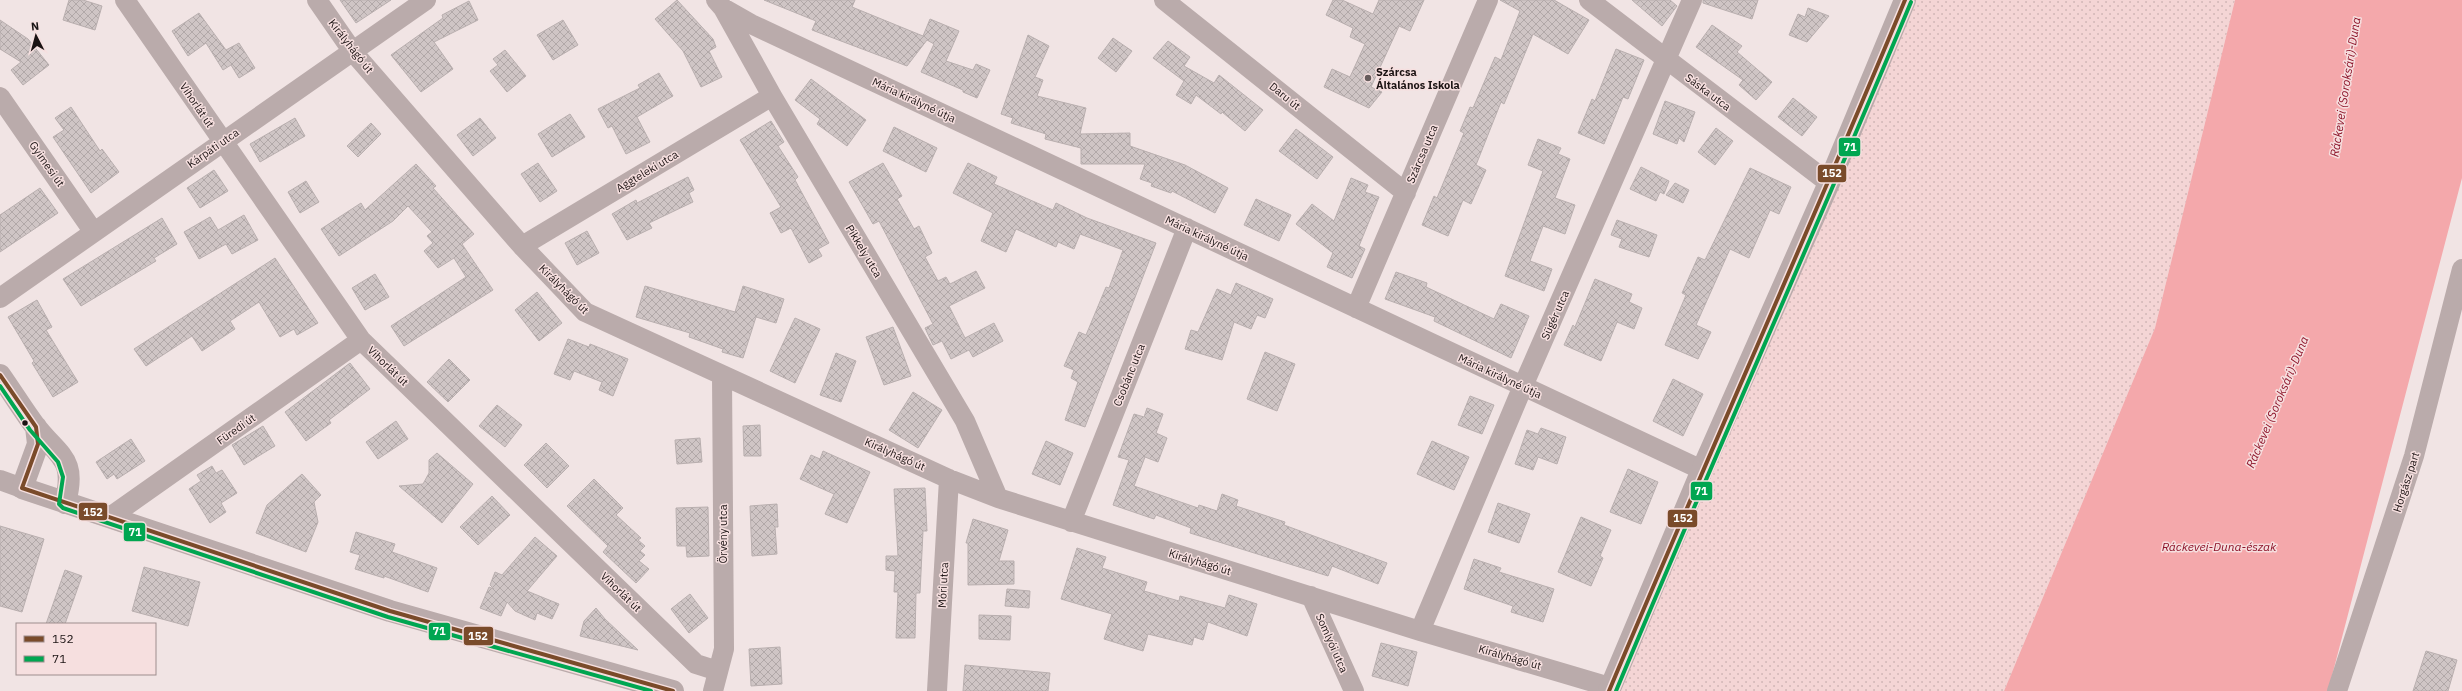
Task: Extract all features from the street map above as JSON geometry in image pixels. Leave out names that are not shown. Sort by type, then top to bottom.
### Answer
[{"type":"street","name":"Vihorlát út","points":[[125,0],[222,142],[361,340],[696,664],[718,671]]},
{"type":"street","name":"Királyhágó út","points":[[317,0],[353,52],[522,246],[585,312],[949,479],[998,498],[1609,689]]},
{"type":"street","name":"Kárpáti utca","points":[[0,298],[93,231],[426,0]]},
{"type":"street","name":"Daru út","points":[[1164,0],[1406,193]]},
{"type":"street","name":"Szárcsa utca","points":[[1356,308],[1488,0]]},
{"type":"street","name":"Sáska utca","points":[[1589,0],[1829,183]]},
{"type":"street","name":"Sügér utca","points":[[1420,631],[1524,386],[1692,0]]},
{"type":"street","points":[[1609,689],[1702,470],[1829,183],[1905,0]]},
{"type":"street","name":"Pikkely utca","points":[[719,4],[965,421],[998,498]]},
{"type":"street","name":"Mária királyné útja","points":[[719,4],[758,27],[1702,470]]},
{"type":"street","name":"Aggteleki utca","points":[[522,246],[772,96]]},
{"type":"street","name":"Gyimesi út","points":[[0,97],[93,231]]},
{"type":"street","name":"Csobánc utca","points":[[1071,522],[1187,228]]},
{"type":"street","name":"Horgász part","points":[[2338,691],[2414,456],[2462,270]]},
{"type":"street","name":"Füredi út","points":[[110,516],[361,340]]},
{"type":"street","points":[[0,375],[36,427],[64,457],[69,470],[70,486],[66,503]]},
{"type":"street","name":"Örvény utca","points":[[713,691],[724,649],[722,376]]},
{"type":"street","points":[[22,488],[38,444],[36,427]]},
{"type":"street","name":"Móri utca","points":[[937,691],[949,479]]},
{"type":"street","points":[[0,480],[390,611],[673,691]]},
{"type":"street","name":"Somlyói utca","points":[[1311,596],[1354,691]]},
{"type":"shaded area","points":[[1901,0],[2235,0],[2155,328],[2004,691],[1609,691]]},
{"type":"water","name":"Ráckevei-Duna-észak","points":[[2235,0],[2462,0],[2462,178],[2328,691],[2004,691],[2155,328]]},
{"type":"building","points":[[69,0],[83,0],[102,6],[95,30],[63,20]]},
{"type":"building","points":[[340,0],[391,0],[356,23]]},
{"type":"building","points":[[677,0],[713,39],[716,47],[709,51],[722,77],[701,87],[683,51],[655,19]]},
{"type":"building","points":[[764,0],[855,0],[852,7],[923,36],[930,19],[959,31],[946,61],[973,70],[976,64],[990,70],[977,98],[963,92],[963,90],[921,72],[934,44],[927,40],[907,66],[812,30],[816,21]]},
{"type":"building","points":[[1333,0],[1342,0],[1373,14],[1379,0],[1424,0],[1410,31],[1399,26],[1371,87],[1382,92],[1369,108],[1324,87],[1332,69],[1350,77],[1365,44],[1350,37],[1353,28],[1326,15]]},
{"type":"building","points":[[1500,0],[1554,0],[1589,20],[1568,54],[1533,34],[1504,104],[1501,102],[1476,165],[1486,170],[1471,204],[1463,200],[1448,236],[1422,225],[1434,196],[1437,198],[1464,133],[1460,131],[1470,107],[1473,108],[1495,57],[1501,60],[1520,11]]},
{"type":"building","points":[[1632,0],[1670,0],[1677,6],[1662,26]]},
{"type":"building","points":[[1703,0],[1758,0],[1752,19],[1703,3]]},
{"type":"building","points":[[469,1],[478,20],[434,42],[453,69],[421,92],[391,55],[443,18],[442,15]]},
{"type":"building","points":[[1808,8],[1829,16],[1807,42],[1789,35],[1798,14],[1805,17]]},
{"type":"building","points":[[199,13],[226,50],[239,43],[255,68],[239,78],[231,65],[223,70],[206,43],[188,56],[172,31]]},
{"type":"building","points":[[0,20],[28,39],[49,65],[23,85],[11,70],[21,62],[0,49]]},
{"type":"building","points":[[563,20],[578,45],[553,60],[537,35]]},
{"type":"building","points":[[1712,25],[1742,46],[1737,52],[1772,82],[1756,100],[1739,85],[1743,80],[1696,47]]},
{"type":"building","points":[[1028,35],[1049,46],[1035,77],[1043,80],[1037,96],[1086,108],[1080,134],[1130,133],[1130,146],[1185,165],[1228,188],[1215,213],[1172,191],[1171,193],[1151,186],[1152,183],[1140,179],[1145,164],[1081,164],[1081,148],[1045,139],[1046,134],[1011,123],[1013,118],[1001,114]]},
{"type":"building","points":[[1113,38],[1132,51],[1116,72],[1098,58]]},
{"type":"building","points":[[1168,41],[1190,57],[1184,66],[1214,83],[1219,75],[1263,110],[1245,131],[1222,112],[1221,114],[1196,95],[1191,104],[1176,95],[1184,81],[1153,58]]},
{"type":"building","points":[[1616,49],[1644,60],[1628,99],[1623,97],[1604,144],[1578,133],[1592,99],[1595,101]]},
{"type":"building","points":[[505,50],[526,76],[507,92],[490,71],[498,65],[493,59]]},
{"type":"building","points":[[659,73],[673,96],[637,117],[650,142],[626,154],[612,126],[608,128],[598,109],[640,88],[638,85]]},
{"type":"building","points":[[811,79],[866,120],[847,146],[817,124],[820,119],[795,100]]},
{"type":"building","points":[[1793,98],[1817,117],[1802,136],[1778,117]]},
{"type":"building","points":[[1665,101],[1695,112],[1684,142],[1679,138],[1677,144],[1653,134]]},
{"type":"building","points":[[71,107],[100,151],[102,149],[119,172],[91,193],[53,137],[64,130],[55,118]]},
{"type":"building","points":[[570,114],[585,137],[552,157],[538,134]]},
{"type":"building","points":[[295,118],[305,136],[260,162],[250,144]]},
{"type":"building","points":[[480,118],[496,138],[473,156],[457,135]]},
{"type":"building","points":[[771,121],[784,142],[778,146],[798,177],[795,180],[829,243],[818,249],[822,256],[809,263],[791,228],[781,233],[770,213],[781,207],[740,140]]},
{"type":"building","points":[[371,123],[381,134],[358,157],[347,146]]},
{"type":"building","points":[[894,127],[937,148],[926,172],[883,151]]},
{"type":"building","points":[[1716,128],[1733,141],[1715,165],[1698,152]]},
{"type":"building","points":[[1296,129],[1333,157],[1317,179],[1279,151]]},
{"type":"building","points":[[1538,139],[1561,148],[1558,154],[1570,159],[1555,198],[1575,205],[1565,234],[1543,226],[1530,261],[1552,269],[1544,291],[1505,276],[1543,171],[1528,165]]},
{"type":"building","points":[[538,163],[557,191],[540,202],[521,174]]},
{"type":"building","points":[[883,163],[902,196],[897,199],[914,229],[919,226],[932,253],[925,257],[938,281],[946,277],[950,284],[976,271],[985,288],[949,306],[965,338],[994,323],[1003,341],[973,357],[969,350],[951,359],[942,341],[933,345],[925,328],[933,324],[879,221],[873,224],[849,182]]},
{"type":"building","points":[[968,163],[997,177],[994,184],[1053,210],[1056,203],[1087,218],[1156,243],[1085,427],[1065,420],[1078,382],[1071,378],[1074,370],[1064,366],[1079,332],[1086,335],[1106,287],[1109,288],[1123,250],[1080,234],[1074,249],[1058,242],[1056,247],[1016,229],[1006,252],[981,241],[993,213],[953,193]]},
{"type":"building","points":[[416,164],[436,186],[433,188],[474,234],[462,244],[493,290],[404,346],[391,326],[466,277],[454,258],[438,268],[424,251],[433,243],[427,236],[432,232],[408,206],[393,221],[339,256],[321,229],[361,203],[365,210]]},
{"type":"building","points":[[1641,167],[1669,181],[1664,194],[1660,192],[1656,201],[1630,189]]},
{"type":"building","points":[[1750,168],[1791,187],[1779,214],[1770,210],[1749,258],[1730,249],[1696,325],[1711,332],[1698,359],[1665,345],[1686,295],[1682,293],[1698,257],[1705,260]]},
{"type":"building","points":[[214,170],[228,191],[200,208],[187,188]]},
{"type":"building","points":[[688,177],[694,190],[689,193],[693,202],[649,223],[652,228],[627,240],[612,214],[636,200],[637,203]]},
{"type":"building","points":[[1351,178],[1368,185],[1365,192],[1379,197],[1359,246],[1365,249],[1352,278],[1327,267],[1333,253],[1296,224],[1312,204],[1334,221]]},
{"type":"building","points":[[306,181],[319,202],[300,213],[288,192]]},
{"type":"building","points":[[1675,183],[1689,190],[1683,203],[1666,195]]},
{"type":"building","points":[[40,188],[58,213],[0,252],[0,215]]},
{"type":"building","points":[[1256,199],[1291,215],[1279,241],[1244,225]]},
{"type":"building","points":[[244,215],[258,240],[232,254],[226,244],[199,259],[184,232],[210,217],[218,230]]},
{"type":"building","points":[[162,218],[177,244],[154,258],[156,261],[81,306],[63,279]]},
{"type":"building","points":[[1617,220],[1657,235],[1649,257],[1619,247],[1622,239],[1611,235]]},
{"type":"building","points":[[587,231],[599,253],[577,265],[565,243]]},
{"type":"building","points":[[275,258],[318,323],[297,335],[294,329],[280,337],[259,302],[230,321],[235,329],[202,351],[192,336],[146,366],[134,349]]},
{"type":"building","points":[[1396,272],[1427,283],[1426,287],[1494,319],[1501,304],[1529,316],[1511,358],[1434,321],[1435,317],[1385,299]]},
{"type":"building","points":[[375,274],[389,297],[365,310],[352,288]]},
{"type":"building","points":[[1595,279],[1632,294],[1629,302],[1642,308],[1634,329],[1617,322],[1601,361],[1564,345],[1573,325],[1575,327]]},
{"type":"building","points":[[1236,283],[1273,299],[1265,318],[1257,315],[1251,329],[1234,322],[1222,360],[1185,349],[1191,330],[1198,332],[1217,289],[1231,295]]},
{"type":"building","points":[[645,286],[735,312],[743,286],[784,299],[776,323],[756,317],[743,358],[722,352],[723,349],[689,337],[690,333],[636,317]]},
{"type":"building","points":[[537,292],[562,323],[539,341],[515,310]]},
{"type":"building","points":[[37,300],[52,327],[46,330],[78,382],[53,397],[32,363],[34,361],[8,317]]},
{"type":"building","points":[[795,318],[820,329],[795,383],[770,371]]},
{"type":"building","points":[[893,327],[911,376],[884,385],[866,337]]},
{"type":"building","points":[[568,339],[589,347],[590,344],[628,359],[613,396],[599,390],[602,382],[574,371],[570,380],[554,374]]},
{"type":"building","points":[[1265,352],[1295,364],[1277,411],[1247,399]]},
{"type":"building","points":[[836,353],[856,361],[841,402],[820,395]]},
{"type":"building","points":[[449,359],[470,380],[448,402],[427,382]]},
{"type":"building","points":[[350,363],[370,389],[329,420],[331,423],[306,441],[285,412]]},
{"type":"building","points":[[1673,379],[1703,394],[1683,436],[1653,421]]},
{"type":"building","points":[[913,392],[942,410],[918,448],[889,430]]},
{"type":"building","points":[[1470,396],[1494,405],[1482,434],[1458,425]]},
{"type":"building","points":[[497,405],[522,425],[505,447],[479,426]]},
{"type":"building","points":[[1147,408],[1163,414],[1156,433],[1167,438],[1158,462],[1145,457],[1134,486],[1198,508],[1199,505],[1217,511],[1222,494],[1238,500],[1236,506],[1285,522],[1284,525],[1387,563],[1378,584],[1332,566],[1328,576],[1190,533],[1191,528],[1156,515],[1154,519],[1113,505],[1129,460],[1118,457],[1134,414],[1144,417]]},
{"type":"building","points":[[396,421],[408,439],[378,459],[366,442]]},
{"type":"building","points":[[760,425],[761,456],[744,456],[743,426]]},
{"type":"building","points":[[263,426],[275,446],[244,465],[232,445]]},
{"type":"building","points":[[1541,428],[1566,437],[1557,464],[1538,457],[1533,470],[1515,464],[1527,430],[1538,434]]},
{"type":"building","points":[[700,438],[702,462],[677,464],[675,440]]},
{"type":"building","points":[[131,439],[145,461],[117,479],[114,474],[107,479],[96,462]]},
{"type":"building","points":[[1046,441],[1073,453],[1060,485],[1032,474]]},
{"type":"building","points":[[1432,441],[1469,457],[1454,490],[1417,474]]},
{"type":"building","points":[[546,443],[569,466],[547,488],[524,465]]},
{"type":"building","points":[[823,451],[870,472],[847,523],[825,514],[834,494],[800,479],[811,455],[820,459]]},
{"type":"building","points":[[437,453],[473,484],[442,523],[399,486],[423,484],[429,473],[429,460]]},
{"type":"building","points":[[212,466],[216,473],[222,470],[237,493],[221,503],[226,512],[210,523],[189,489],[201,481],[197,475]]},
{"type":"building","points":[[1628,469],[1658,482],[1641,524],[1610,512]]},
{"type":"building","points":[[302,474],[321,495],[314,502],[318,522],[306,552],[256,533],[267,505]]},
{"type":"building","points":[[594,479],[623,508],[616,515],[641,538],[638,540],[645,546],[640,551],[645,555],[639,561],[649,569],[636,583],[603,552],[608,546],[567,506]]},
{"type":"building","points":[[925,488],[927,531],[923,531],[920,593],[916,593],[915,638],[896,638],[898,592],[894,592],[895,571],[886,570],[886,556],[898,556],[894,489]]},
{"type":"building","points":[[492,496],[510,515],[478,545],[460,527]]},
{"type":"building","points":[[1498,503],[1530,514],[1519,543],[1488,532]]},
{"type":"building","points":[[777,504],[778,527],[775,527],[777,554],[752,556],[750,506]]},
{"type":"building","points":[[708,507],[709,556],[687,557],[686,546],[677,546],[676,508]]},
{"type":"building","points":[[1581,517],[1611,530],[1600,556],[1603,558],[1591,586],[1558,572]]},
{"type":"building","points":[[973,519],[1008,530],[999,561],[1014,561],[1014,584],[968,585],[968,543],[966,543]]},
{"type":"building","points":[[0,526],[44,539],[22,612],[0,606]]},
{"type":"building","points":[[356,532],[395,544],[392,552],[437,568],[428,592],[384,576],[384,578],[355,569],[360,555],[350,552]]},
{"type":"building","points":[[535,537],[557,556],[527,591],[559,604],[552,619],[537,613],[535,620],[515,611],[507,602],[501,616],[480,608],[489,587],[494,589],[490,585],[495,572],[502,575]]},
{"type":"building","points":[[1077,548],[1106,557],[1102,568],[1147,582],[1144,591],[1179,601],[1180,596],[1225,608],[1229,595],[1257,604],[1247,636],[1208,622],[1203,640],[1194,637],[1192,645],[1148,634],[1143,651],[1104,639],[1112,614],[1061,599]]},
{"type":"building","points":[[1474,559],[1501,568],[1499,572],[1554,589],[1543,622],[1511,612],[1513,606],[1464,589]]},
{"type":"building","points":[[144,567],[200,582],[188,626],[132,611]]},
{"type":"building","points":[[65,570],[82,576],[65,623],[46,623]]},
{"type":"building","points":[[1007,589],[1030,591],[1029,608],[1005,606]]},
{"type":"building","points":[[690,594],[708,618],[689,633],[671,609]]},
{"type":"building","points":[[596,608],[605,619],[638,650],[580,636],[584,621]]},
{"type":"building","points":[[979,615],[1011,616],[1010,640],[979,639]]},
{"type":"building","points":[[1381,643],[1417,652],[1408,686],[1372,676]]},
{"type":"building","points":[[780,647],[782,684],[751,686],[749,649]]},
{"type":"building","points":[[2426,651],[2457,660],[2448,691],[2413,691]]},
{"type":"building","points":[[965,665],[1050,673],[1048,691],[963,691]]},
{"type":"transit line","name":"152","points":[[1609,691],[1905,0]]},
{"type":"transit line","name":"71","points":[[1616,691],[1911,2]]},
{"type":"transit line","name":"152","points":[[0,375],[36,427],[38,444],[22,488],[390,611],[673,691]]},
{"type":"transit line","name":"71","points":[[0,386],[30,430],[58,462],[63,477],[59,504],[63,508],[388,617],[651,691]]},
{"type":"place","name":"Szárcsa Általános Iskola","points":[[1368,78]]},
{"type":"water label","name":"Ráckevei (Soroksári)-Duna","points":[[2345,87]]},
{"type":"water label","name":"Ráckevei (Soroksári)-Duna","points":[[2277,402]]}]
